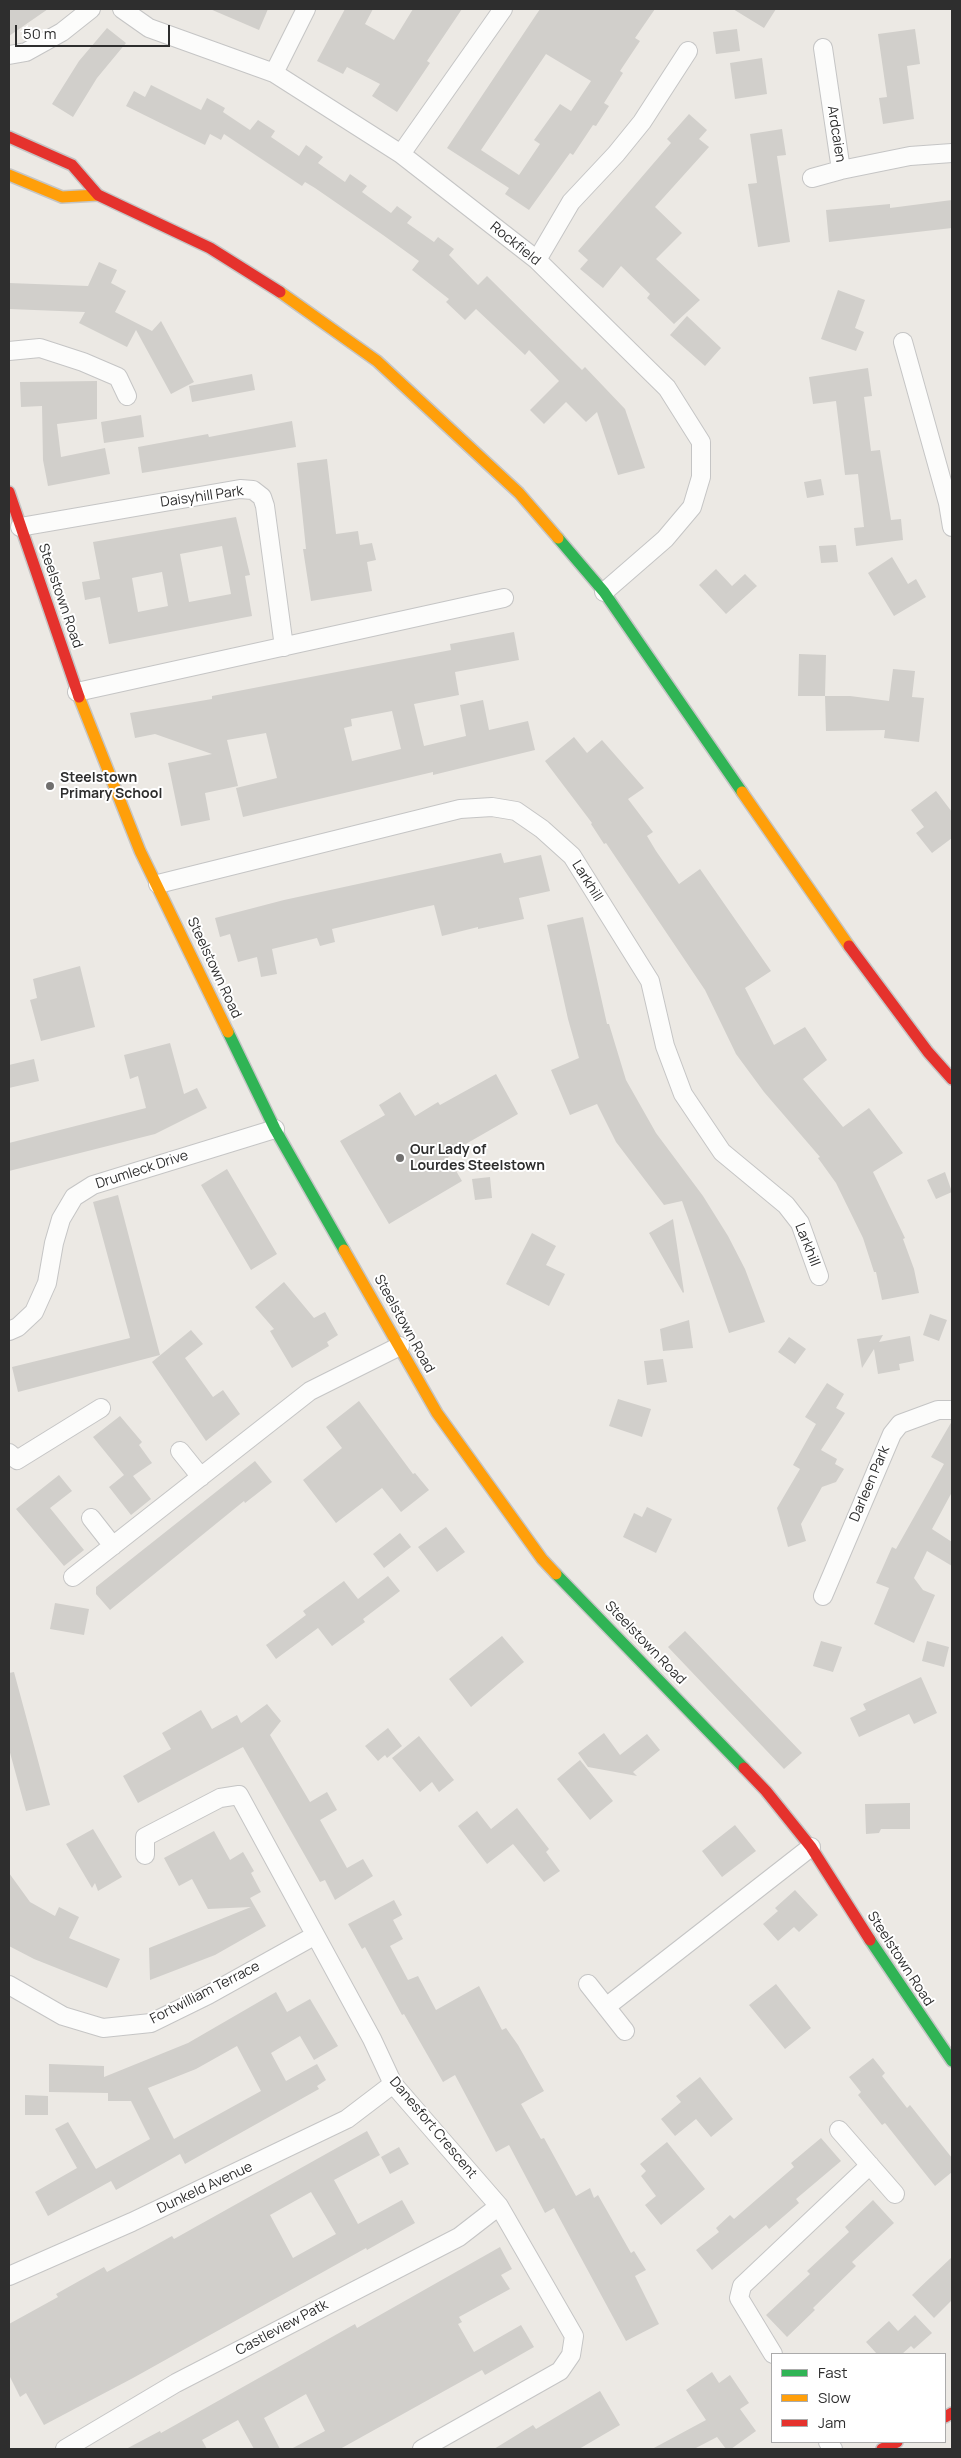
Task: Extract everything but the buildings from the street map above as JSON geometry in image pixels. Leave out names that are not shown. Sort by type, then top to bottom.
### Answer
[{"type":"main road","points":[[9,138],[72,165],[98,195],[210,248],[301,305],[377,361],[519,493],[604,592],[843,938],[928,1052],[952,1080]]},
{"type":"main road","points":[[9,175],[62,197],[98,195]]},
{"type":"main road","name":"Steelstown Road","points":[[9,492],[77,692],[140,851],[158,884],[275,1128],[332,1232],[400,1346],[437,1413],[542,1560],[641,1659],[766,1791],[811,1847],[882,1959],[952,2061]]},
{"type":"main road","points":[[882,2449],[895,2443]]},
{"type":"street","points":[[9,55],[26,52],[62,32],[91,9]]},
{"type":"street","name":"Rockfield","points":[[122,9],[150,28],[274,73],[400,154],[537,260],[667,388],[701,442],[701,477],[692,508],[665,539],[604,592]]},
{"type":"street","points":[[274,73],[306,9]]},
{"type":"street","points":[[400,154],[504,9]]},
{"type":"street","name":"Ardcaien","points":[[823,48],[842,170],[910,156],[952,154]]},
{"type":"street","points":[[537,260],[571,202],[616,154],[642,122],[688,51]]},
{"type":"street","points":[[812,178],[842,170]]},
{"type":"street","points":[[903,342],[950,502],[952,526]]},
{"type":"street","points":[[9,351],[40,348],[83,362],[118,377],[127,396]]},
{"type":"street","name":"Daisyhill Park","points":[[20,527],[240,489],[253,490],[262,497],[265,506],[284,646]]},
{"type":"street","points":[[77,692],[504,598]]},
{"type":"street","name":"Larkhill","points":[[158,884],[460,809],[492,807],[516,811],[542,829],[572,856],[650,981],[664,1046],[683,1094],[722,1152],[786,1205],[800,1223],[819,1276]]},
{"type":"street","name":"Drumleck Drive","points":[[9,1331],[18,1327],[34,1312],[47,1283],[54,1243],[61,1219],[74,1197],[101,1182],[275,1128]]},
{"type":"street","points":[[73,1577],[310,1391],[400,1346]]},
{"type":"street","points":[[9,1452],[17,1460],[101,1408]]},
{"type":"street","name":"Darleen Park","points":[[823,1596],[892,1434],[900,1424],[938,1410],[952,1410]]},
{"type":"street","points":[[180,1451],[201,1477]]},
{"type":"street","points":[[91,1517],[113,1546]]},
{"type":"street","name":"Danesfort Crescent","points":[[145,1855],[145,1837],[220,1798],[239,1795],[314,1936],[372,2039],[393,2084],[499,2206],[574,2336],[572,2355],[560,2371],[427,2448]]},
{"type":"street","points":[[606,2007],[811,1847]]},
{"type":"street","name":"Fortwilliam Terrace","points":[[9,1985],[63,2016],[104,2028],[151,2023],[208,1996],[314,1936]]},
{"type":"street","points":[[588,1984],[625,2031]]},
{"type":"street","name":"Dunkeld Avenue","points":[[11,2272],[132,2222],[347,2119],[393,2084]]},
{"type":"street","points":[[839,2130],[895,2194]]},
{"type":"street","points":[[772,2353],[739,2298],[742,2286],[870,2165]]},
{"type":"street","name":"Castleview Patk","points":[[65,2449],[176,2383],[458,2237],[499,2206]]},
{"type":"traffic: fast","points":[[558,538],[604,592],[742,792]]},
{"type":"traffic: fast","points":[[228,1032],[275,1129],[344,1250]]},
{"type":"traffic: fast","points":[[556,1574],[744,1768]]},
{"type":"traffic: fast","points":[[870,1940],[952,2061]]},
{"type":"traffic: slow","points":[[9,175],[62,197],[98,195]]},
{"type":"traffic: slow","points":[[280,292],[377,361],[519,493],[558,538]]},
{"type":"traffic: slow","points":[[79,697],[140,851],[228,1032]]},
{"type":"traffic: slow","points":[[742,792],[849,946]]},
{"type":"traffic: slow","points":[[344,1250],[437,1413],[542,1559],[556,1574]]},
{"type":"traffic: jam","points":[[9,137],[72,165],[98,195],[210,248],[280,292]]},
{"type":"traffic: jam","points":[[9,492],[79,697]]},
{"type":"traffic: jam","points":[[849,946],[928,1052],[952,1079]]},
{"type":"traffic: jam","points":[[744,1768],[766,1791],[811,1847],[870,1940]]},
{"type":"traffic: jam","points":[[946,2416],[952,2413]]},
{"type":"traffic: jam","points":[[882,2449],[895,2443]]},
{"type":"place","name":"Steelstown Primary School","points":[[50,786]]},
{"type":"place","name":"Our Lady of Lourdes Steelstown","points":[[400,1158]]}]
